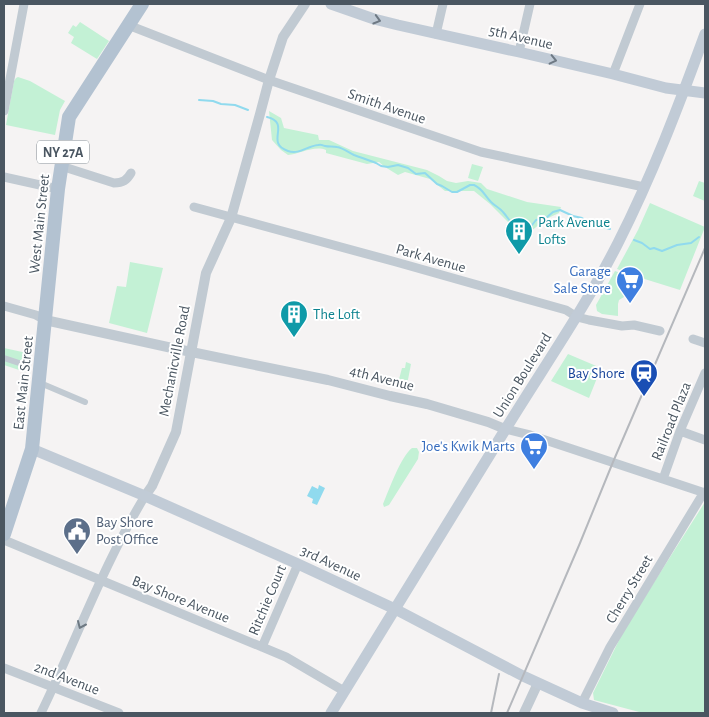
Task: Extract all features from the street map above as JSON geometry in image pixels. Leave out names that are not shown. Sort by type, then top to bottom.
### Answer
[{"type":"main road","name":"West Main Street","points":[[45,320],[58,189],[69,117],[142,4]]},
{"type":"main road","name":"5th Avenue","points":[[331,4],[374,19],[436,34],[613,74],[666,88],[705,93]]},
{"type":"main road","name":"Union Boulevard","points":[[331,713],[577,317],[618,243],[664,142],[705,34]]},
{"type":"main road","name":"East Main Street","points":[[4,534],[32,449],[45,320]]},
{"type":"main road","name":"3rd Avenue","points":[[32,449],[145,496],[298,564],[395,609],[523,676],[582,703],[613,713]]},
{"type":"street","points":[[4,111],[24,4]]},
{"type":"street","name":"Mechanicville Road","points":[[41,713],[100,581],[122,536],[152,486],[176,432],[206,273],[231,218],[268,80],[283,37],[305,4]]},
{"type":"street","points":[[436,34],[443,4]]},
{"type":"street","points":[[519,52],[530,4]]},
{"type":"street","points":[[613,74],[640,4]]},
{"type":"street","name":"Smith Avenue","points":[[128,25],[268,80],[481,152],[644,187]]},
{"type":"street","points":[[61,166],[122,183],[130,173]]},
{"type":"street","points":[[4,177],[58,189]]},
{"type":"street","name":"Park Avenue","points":[[194,207],[566,310],[577,317],[622,326],[634,325],[660,331]]},
{"type":"street","points":[[4,306],[36,315],[45,320]]},
{"type":"street","name":"4th Avenue","points":[[45,320],[328,380],[427,404],[530,435],[705,492]]},
{"type":"street","points":[[693,339],[705,343]]},
{"type":"street","points":[[4,358],[28,366]]},
{"type":"street","name":"Railroad Plaza","points":[[664,479],[680,431],[705,373]]},
{"type":"street","points":[[45,385],[85,402]]},
{"type":"street","points":[[680,431],[705,440]]},
{"type":"street","name":"Cherry Street","points":[[582,703],[610,647],[705,492]]},
{"type":"street","name":"Bay Shore Avenue","points":[[4,540],[286,657],[344,691]]},
{"type":"street","name":"Ritchie Court","points":[[262,648],[298,564]]},
{"type":"street","name":"2nd Avenue","points":[[4,668],[119,713]]},
{"type":"street","points":[[524,713],[538,683]]},
{"type":"green space","points":[[80,22],[109,41],[97,59],[71,43],[74,37],[68,33],[73,25],[76,27]]},
{"type":"green space","points":[[18,77],[30,81],[65,101],[60,110],[55,135],[6,125],[14,81]]},
{"type":"green space","points":[[269,111],[281,118],[284,128],[318,135],[319,140],[329,140],[353,151],[427,170],[447,181],[481,183],[487,189],[527,202],[561,207],[559,213],[546,219],[530,232],[513,227],[474,191],[445,191],[430,179],[405,172],[398,175],[379,162],[367,164],[326,153],[326,150],[321,149],[312,149],[288,155],[272,140]]},
{"type":"green space","points":[[472,164],[483,167],[478,181],[468,178]]},
{"type":"green space","points":[[699,181],[705,183],[705,201],[693,196]]},
{"type":"green space","points":[[650,203],[705,227],[680,290],[617,269]]},
{"type":"green space","points":[[130,262],[163,268],[147,333],[109,323],[117,286],[126,287]]},
{"type":"green space","points":[[615,271],[635,278],[630,289],[619,300],[618,316],[602,314],[597,311],[596,305]]},
{"type":"green space","points":[[4,348],[27,353],[25,372],[4,365]]},
{"type":"green space","points":[[568,354],[601,368],[589,398],[551,381]]},
{"type":"green space","points":[[406,362],[411,364],[407,385],[398,383],[402,368],[405,368]]},
{"type":"green space","points":[[412,448],[417,448],[419,452],[418,459],[389,505],[384,507],[383,504],[396,474],[404,458]]},
{"type":"green space","points":[[705,502],[705,713],[643,713],[594,700],[593,693],[625,628]]},
{"type":"water","points":[[319,485],[325,488],[317,505],[312,503],[313,499],[307,496],[312,486],[318,489]]},
{"type":"waterway","points":[[199,100],[235,105],[248,110]]},
{"type":"waterway","points":[[267,117],[274,120],[277,124],[278,143],[288,151],[296,152],[320,145],[336,147],[381,166],[398,165],[408,168],[416,174],[425,173],[437,184],[452,192],[457,192],[470,185],[474,185],[502,211],[516,228],[528,230],[536,220],[546,218],[553,212],[560,210],[592,224],[610,229]]},
{"type":"waterway","points":[[634,240],[650,249],[654,248],[662,251],[677,245],[691,243],[699,237]]},
{"type":"railway","points":[[507,713],[705,248]]},
{"type":"railway","points":[[491,713],[499,674]]},
{"type":"place","name":"Park Avenue Lofts","points":[[519,255]]},
{"type":"place","name":"Garage Sale Store","points":[[630,304]]},
{"type":"place","name":"The Loft","points":[[294,338]]},
{"type":"place","name":"Bay Shore","points":[[644,397]]},
{"type":"place","name":"Joe's Kwik Marts","points":[[534,470]]},
{"type":"place","name":"Bay Shore Post Office","points":[[77,555]]}]
